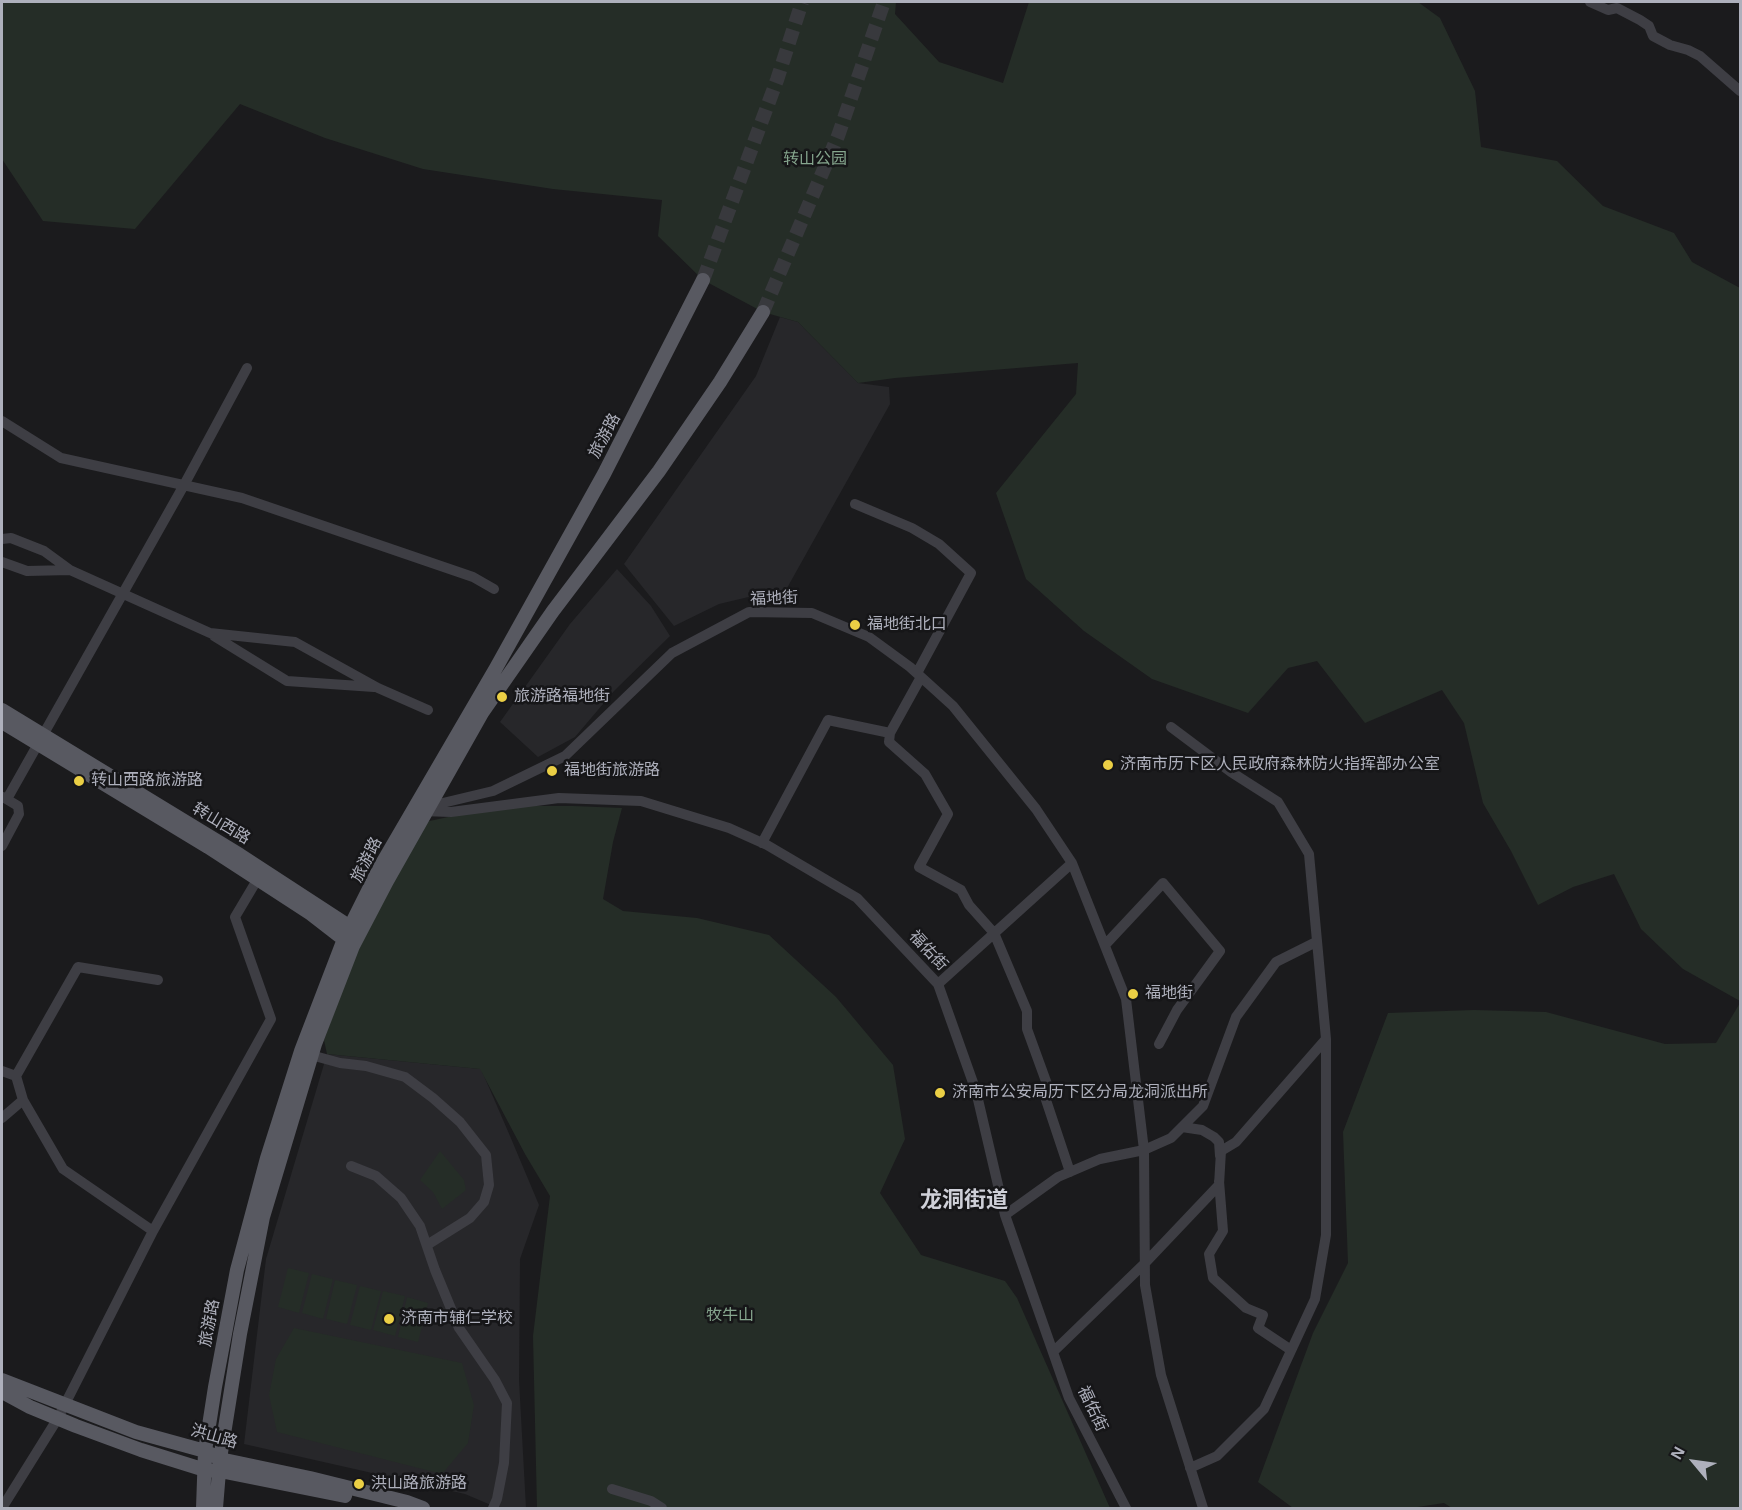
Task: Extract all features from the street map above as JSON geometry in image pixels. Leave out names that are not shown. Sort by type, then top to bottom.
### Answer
[{"type":"main road","name":"旅游路","points":[[423,809],[496,668],[604,474],[703,280]]},
{"type":"main road","name":"旅游路","points":[[202,1509],[205,1451],[215,1387],[233,1290],[267,1158],[301,1051],[380,867],[423,809],[482,713],[553,611],[659,471],[720,382],[763,312]]},
{"type":"main road","name":"转山西路","points":[[2,710],[40,740],[311,914],[352,936]]},
{"type":"main road","name":"转山西路","points":[[2,722],[40,740],[288,885],[352,936]]},
{"type":"main road","name":"旅游路","points":[[216,1509],[220,1465],[240,1334],[263,1217],[311,1055],[352,936]]},
{"type":"main road","name":"洪山路","points":[[2,1380],[136,1432],[205,1451],[220,1465],[397,1509]]},
{"type":"main road","name":"洪山路","points":[[2,1392],[58,1418],[141,1450],[205,1470],[220,1465],[310,1478],[407,1502],[423,1509]]},
{"type":"street","points":[[1590,2],[1608,10],[1617,8],[1640,20],[1649,26],[1653,36],[1700,56],[1740,91]]},
{"type":"street","points":[[2,846],[19,813],[18,806],[4,798],[40,740],[248,368]]},
{"type":"street","points":[[2,421],[61,458],[242,498],[473,577],[494,589]]},
{"type":"street","points":[[855,504],[921,534],[946,550],[971,573],[890,733],[889,742],[925,774],[948,814],[919,867],[961,890],[969,905],[994,933],[1027,1011],[1027,1029],[1047,1084],[1046,1100],[1070,1172]]},
{"type":"street","points":[[2,539],[11,538],[44,551],[70,570],[210,633],[287,681],[378,688]]},
{"type":"street","points":[[2,562],[27,572],[70,570]]},
{"type":"street","name":"福地街","points":[[423,809],[494,791],[565,756],[672,653],[748,612],[812,613],[868,637],[919,675],[953,706],[1036,809],[1072,863],[1126,999],[1144,1150],[1145,1285],[1161,1375],[1203,1509]]},
{"type":"street","points":[[210,633],[295,642],[378,688],[428,710]]},
{"type":"street","points":[[762,843],[828,720],[890,733]]},
{"type":"street","points":[[1171,727],[1231,772],[1278,802],[1309,854],[1326,1039],[1326,1235],[1315,1299],[1264,1409],[1217,1456],[1190,1468]]},
{"type":"street","name":"福佑街","points":[[423,809],[451,812],[559,798],[641,801],[729,828],[762,843],[857,898],[938,984],[976,1090],[1005,1215],[1071,1404],[1126,1509]]},
{"type":"street","points":[[938,984],[1072,863]]},
{"type":"street","points":[[4,1504],[58,1418],[153,1232],[271,1019],[235,917],[257,880]]},
{"type":"street","points":[[1105,945],[1163,883],[1220,951],[1178,1010],[1159,1044]]},
{"type":"street","points":[[1005,1215],[1058,1177],[1100,1159],[1144,1150],[1172,1138],[1203,1106],[1236,1017],[1276,962],[1316,942]]},
{"type":"street","points":[[153,1232],[63,1169],[23,1100],[16,1076],[78,967],[158,980]]},
{"type":"street","points":[[1221,1151],[1236,1142],[1326,1039]]},
{"type":"street","points":[[311,1055],[340,1063],[366,1066],[405,1077],[460,1122],[486,1155],[489,1185],[484,1203],[470,1218],[427,1245]]},
{"type":"street","points":[[2,1071],[16,1076]]},
{"type":"street","points":[[2,1118],[23,1100]]},
{"type":"street","points":[[1182,1127],[1202,1130],[1220,1142],[1222,1231],[1209,1254],[1213,1278],[1246,1308],[1263,1315],[1258,1328],[1291,1350]]},
{"type":"street","points":[[351,1166],[376,1176],[401,1198],[420,1226],[459,1328],[495,1380],[507,1403],[504,1463],[493,1509]]},
{"type":"street","points":[[1053,1352],[1145,1263],[1220,1185]]},
{"type":"street","points":[[612,1489],[651,1501],[662,1509]]},
{"type":"shaded area","points":[[780,317],[798,322],[858,383],[889,387],[890,404],[782,597],[761,594],[719,604],[674,626],[624,564],[756,376]]},
{"type":"shaded area","points":[[617,569],[651,606],[670,636],[614,691],[575,737],[538,757],[500,722],[570,624]]},
{"type":"shaded area","name":"济南市辅仁学校","points":[[327,1054],[481,1069],[539,1205],[520,1259],[519,1380],[526,1508],[498,1508],[465,1494],[244,1444],[266,1259]]},
{"type":"green space","name":"转山公园","points":[[2,2],[896,2],[895,14],[939,62],[1003,83],[1029,2],[1418,2],[1440,18],[1475,91],[1481,147],[1557,161],[1603,206],[1674,233],[1692,262],[1740,288],[1740,1001],[1683,969],[1641,929],[1614,874],[1573,887],[1538,905],[1511,851],[1483,803],[1464,723],[1442,690],[1365,723],[1317,661],[1288,668],[1248,713],[1152,679],[1084,631],[1026,579],[996,493],[1076,394],[1078,363],[858,383],[798,322],[763,312],[703,280],[658,236],[662,200],[553,189],[423,169],[325,138],[240,104],[135,229],[43,221],[2,159]]},
{"type":"green space","name":"牧牛山","points":[[529,806],[622,808],[613,842],[603,899],[623,911],[697,918],[769,935],[836,997],[893,1065],[905,1139],[880,1193],[921,1255],[1005,1281],[1017,1298],[1110,1508],[537,1508],[533,1336],[550,1196],[480,1069],[327,1054],[324,1040],[361,938],[425,822],[462,814]]},
{"type":"green space","points":[[1740,1003],[1740,1508],[1452,1508],[1444,1503],[1411,1508],[1293,1508],[1258,1482],[1313,1333],[1348,1263],[1343,1132],[1388,1013],[1474,1010],[1546,1012],[1665,1044],[1716,1043]]},
{"type":"green space","points":[[440,1151],[464,1180],[466,1190],[442,1209],[433,1192],[420,1180]]},
{"type":"green space","points":[[288,1268],[309,1273],[299,1313],[278,1307]]},
{"type":"green space","points":[[312,1274],[333,1279],[323,1319],[302,1313]]},
{"type":"green space","points":[[335,1280],[357,1285],[347,1324],[326,1319]]},
{"type":"green space","points":[[360,1286],[381,1291],[371,1330],[350,1325]]},
{"type":"green space","points":[[383,1291],[405,1296],[395,1336],[373,1330]]},
{"type":"green space","points":[[407,1297],[428,1303],[418,1342],[398,1337]]},
{"type":"green space","points":[[294,1328],[462,1363],[474,1405],[468,1443],[442,1474],[277,1432],[269,1395],[276,1359]]},
{"type":"tunnel","points":[[703,280],[777,80],[802,2]]},
{"type":"tunnel","points":[[763,312],[838,136],[884,2]]},
{"type":"place","name":"福地街北口","points":[[855,625]]},
{"type":"place","name":"旅游路福地街","points":[[502,697]]},
{"type":"place","name":"济南市历下区人民政府森林防火指挥部办公室","points":[[1108,765]]},
{"type":"place","name":"福地街旅游路","points":[[552,771]]},
{"type":"place","name":"转山西路旅游路","points":[[79,781]]},
{"type":"place","name":"福地街","points":[[1133,994]]},
{"type":"place","name":"济南市公安局历下区分局龙洞派出所","points":[[940,1093]]},
{"type":"place","name":"济南市辅仁学校","points":[[389,1319]]},
{"type":"place","name":"洪山路旅游路","points":[[359,1484]]},
{"type":"district","name":"龙洞街道","points":[[964,1201]]}]
